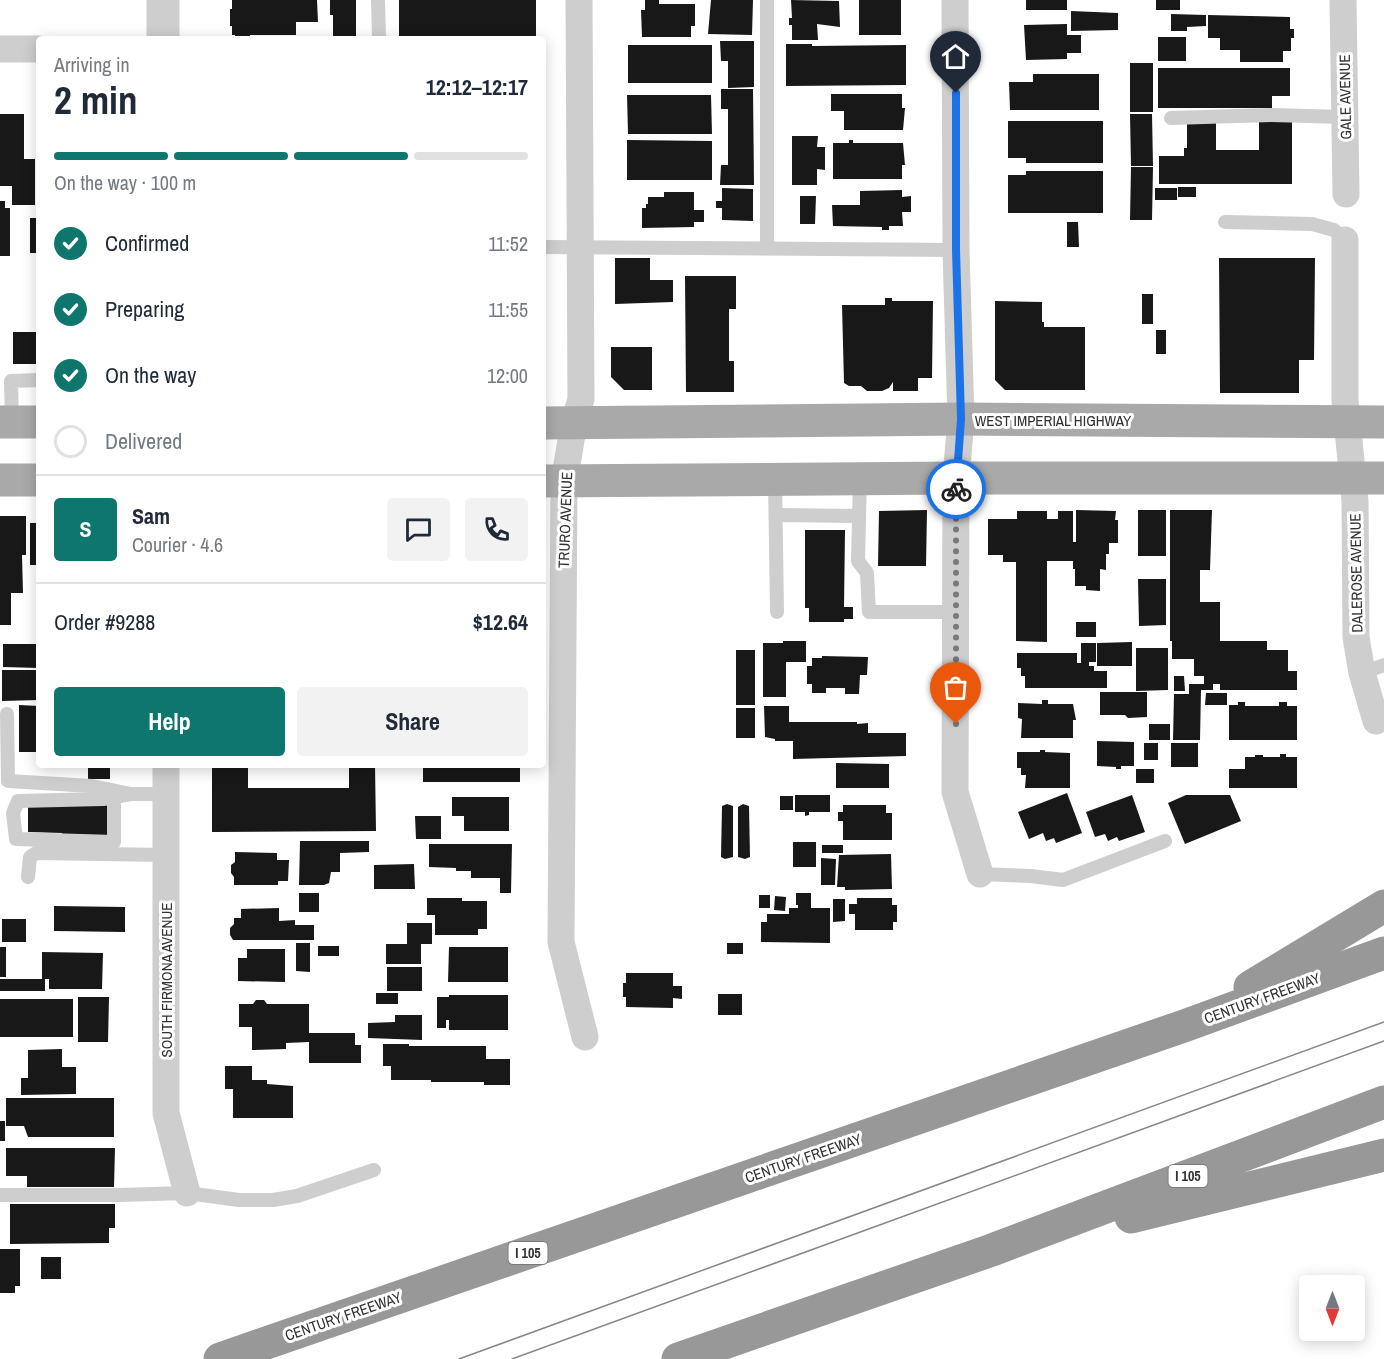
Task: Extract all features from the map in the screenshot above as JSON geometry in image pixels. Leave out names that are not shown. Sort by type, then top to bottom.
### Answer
[{"type":"highway","points":[[1184,1026],[1384,906]]},
{"type":"highway","name":"CENTURY FREEWAY","points":[[220,1359],[1184,1026],[1384,953]]},
{"type":"highway","name":"I 105","points":[[678,1359],[992,1250],[1384,1102]]},
{"type":"highway","points":[[992,1250],[1384,1155]]},
{"type":"main road","name":"WEST IMPERIAL HIGHWAY","points":[[559,423],[961,419],[1384,422]]},
{"type":"main road","points":[[554,481],[860,478],[1369,478]]},
{"type":"main road","points":[[0,480],[36,480]]},
{"type":"street","points":[[163,0],[163,36]]},
{"type":"street","name":"TRURO AVENUE","points":[[579,0],[581,399],[559,423],[554,481],[561,942],[585,1037]]},
{"type":"street","points":[[955,0],[956,250],[961,419],[956,478],[956,792],[980,874]]},
{"type":"street","name":"GALE AVENUE","points":[[1343,0],[1346,194]]},
{"type":"street","points":[[0,49],[36,49]]},
{"type":"street","points":[[1345,240],[1347,422]]},
{"type":"street","name":"DALEROSE AVENUE","points":[[1347,422],[1369,478],[1356,637],[1373,669],[1376,721]]},
{"type":"street","name":"SOUTH FIRMONA AVENUE","points":[[166,768],[166,1113],[187,1193]]},
{"type":"lane","points":[[378,0],[379,36]]},
{"type":"lane","points":[[767,0],[767,248]]},
{"type":"lane","points":[[1171,118],[1271,115],[1345,117]]},
{"type":"lane","points":[[1225,222],[1312,224],[1334,230],[1345,240]]},
{"type":"lane","points":[[546,247],[956,250]]},
{"type":"lane","points":[[17,422],[11,381],[36,380]]},
{"type":"lane","points":[[860,478],[858,561],[867,573],[869,612],[956,612]]},
{"type":"lane","points":[[775,479],[777,612]]},
{"type":"lane","points":[[776,515],[859,516]]},
{"type":"lane","points":[[7,714],[8,782],[92,786],[131,794]]},
{"type":"lane","points":[[114,797],[114,842],[16,839],[13,813],[18,801],[166,794]]},
{"type":"lane","points":[[980,874],[1063,880],[1165,841]]},
{"type":"lane","points":[[28,877],[30,857],[36,853],[166,855]]},
{"type":"lane","points":[[1,1195],[118,1196],[187,1193],[245,1200],[273,1200],[297,1196],[374,1170]]},
{"type":"building","points":[[232,0],[317,0],[318,22],[296,22],[296,35],[235,36],[232,35],[232,26],[230,26],[230,9],[232,9]]},
{"type":"building","points":[[330,0],[356,0],[356,36],[333,36],[333,15],[330,15]]},
{"type":"building","points":[[399,0],[536,0],[536,36],[399,36]]},
{"type":"building","points":[[645,0],[659,0],[659,4],[695,4],[695,26],[691,26],[691,37],[642,37],[641,10],[645,10]]},
{"type":"building","points":[[711,0],[753,0],[752,35],[708,34]]},
{"type":"building","points":[[791,0],[839,1],[840,27],[817,24],[818,40],[792,40],[792,25],[789,25],[789,18],[792,18]]},
{"type":"building","points":[[859,0],[901,0],[901,35],[859,35]]},
{"type":"building","points":[[1026,0],[1067,0],[1067,10],[1026,10]]},
{"type":"building","points":[[1156,0],[1180,0],[1180,10],[1156,10]]},
{"type":"building","points":[[1071,11],[1118,13],[1118,30],[1071,31]]},
{"type":"building","points":[[1171,14],[1206,15],[1206,26],[1187,27],[1187,31],[1171,31]]},
{"type":"building","points":[[1208,15],[1290,17],[1290,29],[1294,29],[1291,51],[1283,51],[1283,62],[1240,62],[1240,50],[1220,50],[1220,38],[1208,38]]},
{"type":"building","points":[[1067,24],[1067,35],[1081,35],[1081,53],[1067,53],[1067,59],[1026,60],[1024,25]]},
{"type":"building","points":[[1158,37],[1186,37],[1186,61],[1158,61]]},
{"type":"building","points":[[720,41],[754,41],[754,87],[728,88],[728,61],[721,61]]},
{"type":"building","points":[[786,44],[906,45],[906,85],[786,86]]},
{"type":"building","points":[[628,45],[712,45],[712,83],[628,83]]},
{"type":"building","points":[[1130,63],[1153,63],[1153,112],[1130,112]]},
{"type":"building","points":[[1158,68],[1290,68],[1290,96],[1272,96],[1272,108],[1158,108]]},
{"type":"building","points":[[1033,74],[1099,74],[1099,110],[1010,110],[1009,82],[1033,82]]},
{"type":"building","points":[[721,89],[753,89],[754,185],[720,185],[721,165],[728,165],[728,109],[721,109]]},
{"type":"building","points":[[831,94],[902,94],[902,108],[905,108],[903,130],[844,130],[844,111],[831,111]]},
{"type":"building","points":[[627,95],[711,95],[712,134],[628,134]]},
{"type":"building","points":[[0,114],[24,114],[24,159],[35,159],[35,205],[12,205],[12,186],[0,186]]},
{"type":"building","points":[[1130,114],[1152,114],[1153,166],[1131,166]]},
{"type":"building","points":[[1187,120],[1216,120],[1216,150],[1259,150],[1259,120],[1292,120],[1292,184],[1159,184],[1159,156],[1184,156],[1184,148],[1187,148]]},
{"type":"building","points":[[1008,121],[1103,121],[1103,163],[1026,163],[1026,158],[1008,158]]},
{"type":"building","points":[[792,136],[818,136],[817,147],[825,147],[825,170],[817,169],[817,185],[792,185]]},
{"type":"building","points":[[627,140],[712,141],[712,180],[627,180]]},
{"type":"building","points":[[849,140],[853,140],[853,143],[903,143],[905,165],[902,165],[902,179],[833,179],[833,143],[849,143]]},
{"type":"building","points":[[1131,167],[1153,167],[1152,220],[1130,220]]},
{"type":"building","points":[[1026,171],[1103,171],[1103,213],[1008,213],[1008,175],[1026,175]]},
{"type":"building","points":[[1178,187],[1196,187],[1196,197],[1178,197]]},
{"type":"building","points":[[722,188],[753,189],[753,221],[722,220],[722,208],[716,208],[716,201],[722,201]]},
{"type":"building","points":[[1155,188],[1177,188],[1177,200],[1155,200]]},
{"type":"building","points":[[902,190],[902,197],[911,196],[911,212],[902,212],[903,226],[889,226],[889,230],[882,230],[882,227],[833,226],[832,205],[860,205],[860,191]]},
{"type":"building","points":[[664,192],[694,192],[694,210],[704,210],[704,222],[694,222],[694,227],[642,228],[642,208],[646,208],[648,197],[664,197]]},
{"type":"building","points":[[800,196],[816,196],[815,224],[800,224]]},
{"type":"building","points":[[0,201],[5,201],[5,208],[10,208],[10,256],[0,256]]},
{"type":"building","points":[[30,218],[36,218],[36,253],[30,253]]},
{"type":"building","points":[[1067,222],[1078,222],[1079,247],[1067,247]]},
{"type":"building","points":[[615,258],[650,258],[650,280],[673,280],[673,302],[615,304]]},
{"type":"building","points":[[1219,258],[1315,258],[1314,360],[1299,360],[1299,393],[1220,393]]},
{"type":"building","points":[[685,276],[736,276],[736,309],[729,309],[729,361],[734,361],[734,392],[686,392]]},
{"type":"building","points":[[1142,294],[1153,294],[1153,324],[1142,324]]},
{"type":"building","points":[[885,298],[892,298],[892,301],[933,301],[932,378],[918,378],[918,391],[893,391],[893,382],[889,388],[882,391],[867,391],[861,386],[849,386],[844,383],[842,305],[885,305]]},
{"type":"building","points":[[995,301],[1042,302],[1044,327],[1085,327],[1085,390],[1005,390],[995,380]]},
{"type":"building","points":[[1156,330],[1166,330],[1166,354],[1156,354]]},
{"type":"building","points":[[13,332],[36,332],[36,364],[13,364]]},
{"type":"building","points":[[611,347],[652,347],[652,390],[624,390],[611,377]]},
{"type":"building","points":[[927,510],[926,566],[878,566],[879,511]]},
{"type":"building","points":[[1076,510],[1116,511],[1118,543],[1109,543],[1106,570],[1100,569],[1100,591],[1086,590],[1086,586],[1075,586],[1073,561],[1047,561],[1047,642],[1016,641],[1016,562],[1003,562],[1003,555],[988,555],[988,519],[1017,519],[1017,511],[1047,511],[1047,519],[1058,519],[1058,511],[1073,511],[1073,542],[1076,542]]},
{"type":"building","points":[[1138,510],[1166,510],[1166,556],[1138,556]]},
{"type":"building","points":[[1170,510],[1212,510],[1210,570],[1200,570],[1200,602],[1220,602],[1220,641],[1267,641],[1267,650],[1288,650],[1288,671],[1297,671],[1297,690],[1220,690],[1220,684],[1213,684],[1213,690],[1201,690],[1200,740],[1173,740],[1174,694],[1189,694],[1189,684],[1204,684],[1204,676],[1194,676],[1194,659],[1172,659]]},
{"type":"building","points":[[0,516],[26,516],[26,555],[22,555],[23,593],[11,593],[11,625],[0,625]]},
{"type":"building","points":[[30,523],[36,523],[36,565],[30,565]]},
{"type":"building","points":[[805,530],[845,530],[844,607],[853,607],[853,619],[844,619],[844,622],[809,622],[809,608],[805,608]]},
{"type":"building","points":[[1138,579],[1166,579],[1166,625],[1139,626]]},
{"type":"building","points":[[1076,622],[1096,622],[1096,637],[1076,637]]},
{"type":"building","points":[[783,641],[806,641],[806,662],[786,662],[786,697],[763,697],[763,643],[783,643]]},
{"type":"building","points":[[1132,642],[1132,666],[1097,666],[1097,643]]},
{"type":"building","points":[[1081,643],[1096,643],[1096,662],[1089,662],[1089,666],[1094,666],[1094,671],[1107,671],[1107,688],[1025,688],[1025,676],[1021,676],[1021,668],[1017,668],[1017,653],[1077,653],[1077,663],[1081,663]]},
{"type":"building","points":[[3,644],[36,644],[36,668],[3,667]]},
{"type":"building","points":[[1136,648],[1168,648],[1168,690],[1136,691]]},
{"type":"building","points":[[736,650],[755,650],[755,705],[736,705]]},
{"type":"building","points":[[822,656],[868,657],[867,675],[860,675],[859,694],[845,694],[845,688],[826,688],[826,693],[812,693],[812,684],[807,684],[807,666],[812,666],[812,658],[822,658]]},
{"type":"building","points":[[2,670],[36,670],[36,700],[2,701]]},
{"type":"building","points":[[1174,676],[1184,676],[1185,691],[1174,691]]},
{"type":"building","points":[[1100,692],[1147,692],[1147,717],[1128,718],[1125,715],[1100,715]]},
{"type":"building","points":[[1206,693],[1227,693],[1227,705],[1205,705]]},
{"type":"building","points":[[1042,700],[1048,700],[1048,704],[1073,704],[1076,720],[1073,720],[1073,738],[1021,738],[1022,719],[1018,718],[1018,703],[1042,704]]},
{"type":"building","points":[[1238,702],[1245,702],[1245,706],[1279,706],[1279,702],[1287,702],[1287,706],[1297,706],[1297,740],[1229,740],[1229,705],[1238,705]]},
{"type":"building","points":[[19,705],[36,706],[36,752],[19,752]]},
{"type":"building","points":[[764,706],[789,706],[789,722],[868,723],[868,733],[906,733],[906,756],[793,759],[793,741],[775,741],[775,739],[765,737]]},
{"type":"building","points":[[736,708],[755,708],[755,738],[736,738]]},
{"type":"building","points":[[1149,724],[1170,724],[1170,740],[1149,740]]},
{"type":"building","points":[[1097,741],[1134,742],[1134,766],[1121,766],[1121,769],[1116,769],[1116,767],[1097,766]]},
{"type":"building","points":[[1144,743],[1158,743],[1158,760],[1144,760]]},
{"type":"building","points":[[1171,743],[1198,743],[1198,767],[1171,767]]},
{"type":"building","points":[[1040,750],[1070,753],[1070,788],[1025,788],[1026,775],[1021,775],[1021,768],[1017,768],[1017,752],[1040,752]]},
{"type":"building","points":[[1280,754],[1286,754],[1286,757],[1297,757],[1297,788],[1229,788],[1229,769],[1245,769],[1245,757],[1263,755],[1263,757],[1280,757]]},
{"type":"building","points":[[836,763],[889,764],[889,788],[836,788]]},
{"type":"building","points":[[88,768],[110,768],[110,779],[88,779]]},
{"type":"building","points":[[212,768],[248,768],[248,788],[349,788],[349,768],[375,768],[376,831],[212,832]]},
{"type":"building","points":[[423,768],[520,768],[520,782],[423,782]]},
{"type":"building","points":[[1136,769],[1154,769],[1154,783],[1136,783]]},
{"type":"building","points":[[1067,793],[1082,833],[1056,843],[1054,838],[1046,841],[1043,833],[1029,839],[1018,812]]},
{"type":"building","points":[[795,795],[830,795],[830,812],[809,812],[809,815],[805,816],[805,812],[795,812]]},
{"type":"building","points":[[1132,795],[1145,832],[1119,841],[1117,837],[1108,841],[1105,834],[1095,837],[1086,812]]},
{"type":"building","points":[[1186,795],[1230,795],[1241,821],[1185,844],[1168,803]]},
{"type":"building","points":[[780,796],[793,796],[793,810],[780,810]]},
{"type":"building","points":[[452,797],[509,797],[509,831],[464,831],[464,816],[452,816]]},
{"type":"building","points":[[28,804],[108,804],[108,838],[28,832]]},
{"type":"building","points":[[727,804],[733,806],[733,857],[725,859],[721,857],[722,806]]},
{"type":"building","points":[[743,804],[749,806],[750,857],[745,859],[738,857],[738,807]]},
{"type":"building","points":[[843,805],[886,805],[886,813],[892,813],[892,840],[843,840],[843,821],[838,821],[838,812],[843,812]]},
{"type":"building","points":[[415,816],[441,816],[441,839],[416,839]]},
{"type":"building","points":[[300,841],[369,841],[369,852],[340,853],[340,872],[331,872],[329,883],[299,885]]},
{"type":"building","points":[[793,842],[816,842],[816,867],[793,867]]},
{"type":"building","points":[[429,844],[512,844],[511,893],[500,893],[500,878],[471,878],[471,871],[429,867]]},
{"type":"building","points":[[822,845],[843,845],[843,853],[822,853]]},
{"type":"building","points":[[235,852],[277,853],[277,860],[289,860],[288,881],[278,881],[278,885],[234,885],[231,865],[235,862]]},
{"type":"building","points":[[891,854],[892,889],[845,890],[845,887],[837,887],[839,855]]},
{"type":"building","points":[[821,858],[836,859],[835,885],[821,885]]},
{"type":"building","points":[[414,864],[415,889],[374,889],[374,865]]},
{"type":"building","points":[[299,893],[319,893],[319,912],[299,912]]},
{"type":"building","points":[[796,893],[811,893],[811,908],[830,908],[830,943],[761,942],[761,922],[767,922],[767,914],[789,914],[789,908],[798,908]]},
{"type":"building","points":[[759,895],[770,895],[770,908],[759,908]]},
{"type":"building","points":[[775,896],[786,897],[785,911],[774,910]]},
{"type":"building","points":[[427,898],[487,901],[487,929],[478,929],[478,935],[435,935],[435,915],[427,915]]},
{"type":"building","points":[[857,898],[892,898],[892,905],[897,905],[897,922],[893,922],[893,930],[855,930],[855,914],[849,914],[849,904],[857,904]]},
{"type":"building","points":[[833,899],[845,899],[845,921],[833,922]]},
{"type":"building","points":[[54,906],[125,907],[125,932],[54,931]]},
{"type":"building","points":[[279,908],[279,921],[295,920],[295,925],[314,925],[314,940],[233,940],[230,928],[234,924],[234,918],[241,918],[241,909]]},
{"type":"building","points":[[2,919],[26,919],[26,942],[2,942]]},
{"type":"building","points":[[407,923],[432,923],[432,944],[421,944],[421,964],[386,964],[386,944],[407,944]]},
{"type":"building","points":[[296,943],[310,943],[310,972],[296,971]]},
{"type":"building","points":[[727,943],[743,943],[743,954],[727,954]]},
{"type":"building","points":[[318,946],[339,946],[339,956],[318,956]]},
{"type":"building","points":[[0,947],[6,947],[6,977],[0,977]]},
{"type":"building","points":[[449,947],[508,947],[508,982],[448,982]]},
{"type":"building","points":[[247,949],[285,949],[285,982],[238,981],[238,958],[247,958]]},
{"type":"building","points":[[42,952],[103,953],[102,989],[49,989],[49,979],[45,979],[45,991],[0,991],[0,979],[42,979]]},
{"type":"building","points":[[387,967],[422,967],[422,991],[387,991]]},
{"type":"building","points":[[626,973],[673,973],[673,986],[682,986],[682,999],[673,998],[673,1008],[626,1007],[623,983],[626,983]]},
{"type":"building","points":[[376,993],[398,993],[398,1004],[376,1004]]},
{"type":"building","points":[[718,994],[742,994],[742,1015],[718,1015]]},
{"type":"building","points":[[449,995],[508,995],[508,1030],[449,1030],[449,1020],[446,1020],[446,1028],[437,1028],[437,997],[449,997]]},
{"type":"building","points":[[78,997],[109,997],[108,1042],[78,1042]]},
{"type":"building","points":[[0,999],[73,999],[73,1037],[0,1037]]},
{"type":"building","points":[[256,1000],[264,1000],[267,1004],[309,1004],[309,1033],[355,1033],[355,1045],[361,1045],[361,1063],[309,1063],[309,1042],[286,1043],[286,1049],[252,1050],[252,1027],[239,1027],[239,1004],[253,1004]]},
{"type":"building","points":[[395,1015],[422,1015],[422,1040],[368,1038],[368,1023],[395,1022]]},
{"type":"building","points":[[383,1044],[486,1046],[486,1059],[510,1059],[510,1085],[484,1085],[484,1082],[391,1080],[391,1066],[383,1066]]},
{"type":"building","points":[[62,1049],[62,1067],[76,1067],[76,1094],[21,1095],[21,1078],[28,1078],[28,1050]]},
{"type":"building","points":[[225,1066],[252,1066],[252,1080],[267,1080],[267,1084],[293,1086],[293,1118],[233,1118],[233,1089],[225,1089]]},
{"type":"building","points":[[6,1098],[114,1098],[114,1137],[28,1137],[24,1126],[6,1126]]},
{"type":"building","points":[[0,1121],[5,1121],[5,1141],[0,1141]]},
{"type":"building","points":[[6,1148],[115,1148],[114,1187],[27,1187],[27,1176],[6,1176]]},
{"type":"building","points":[[10,1204],[115,1204],[115,1228],[109,1228],[109,1243],[10,1244]]},
{"type":"building","points":[[0,1249],[20,1249],[20,1286],[15,1286],[15,1293],[0,1293]]},
{"type":"building","points":[[41,1257],[61,1257],[61,1279],[41,1279]]},
{"type":"tram line","points":[[459,1359],[1384,1022]]},
{"type":"tram line","points":[[512,1359],[1384,1041]]},
{"type":"way so far","points":[[956,489],[956,724]]},
{"type":"route","points":[[956,93],[956,250],[961,419],[956,489]]}]
